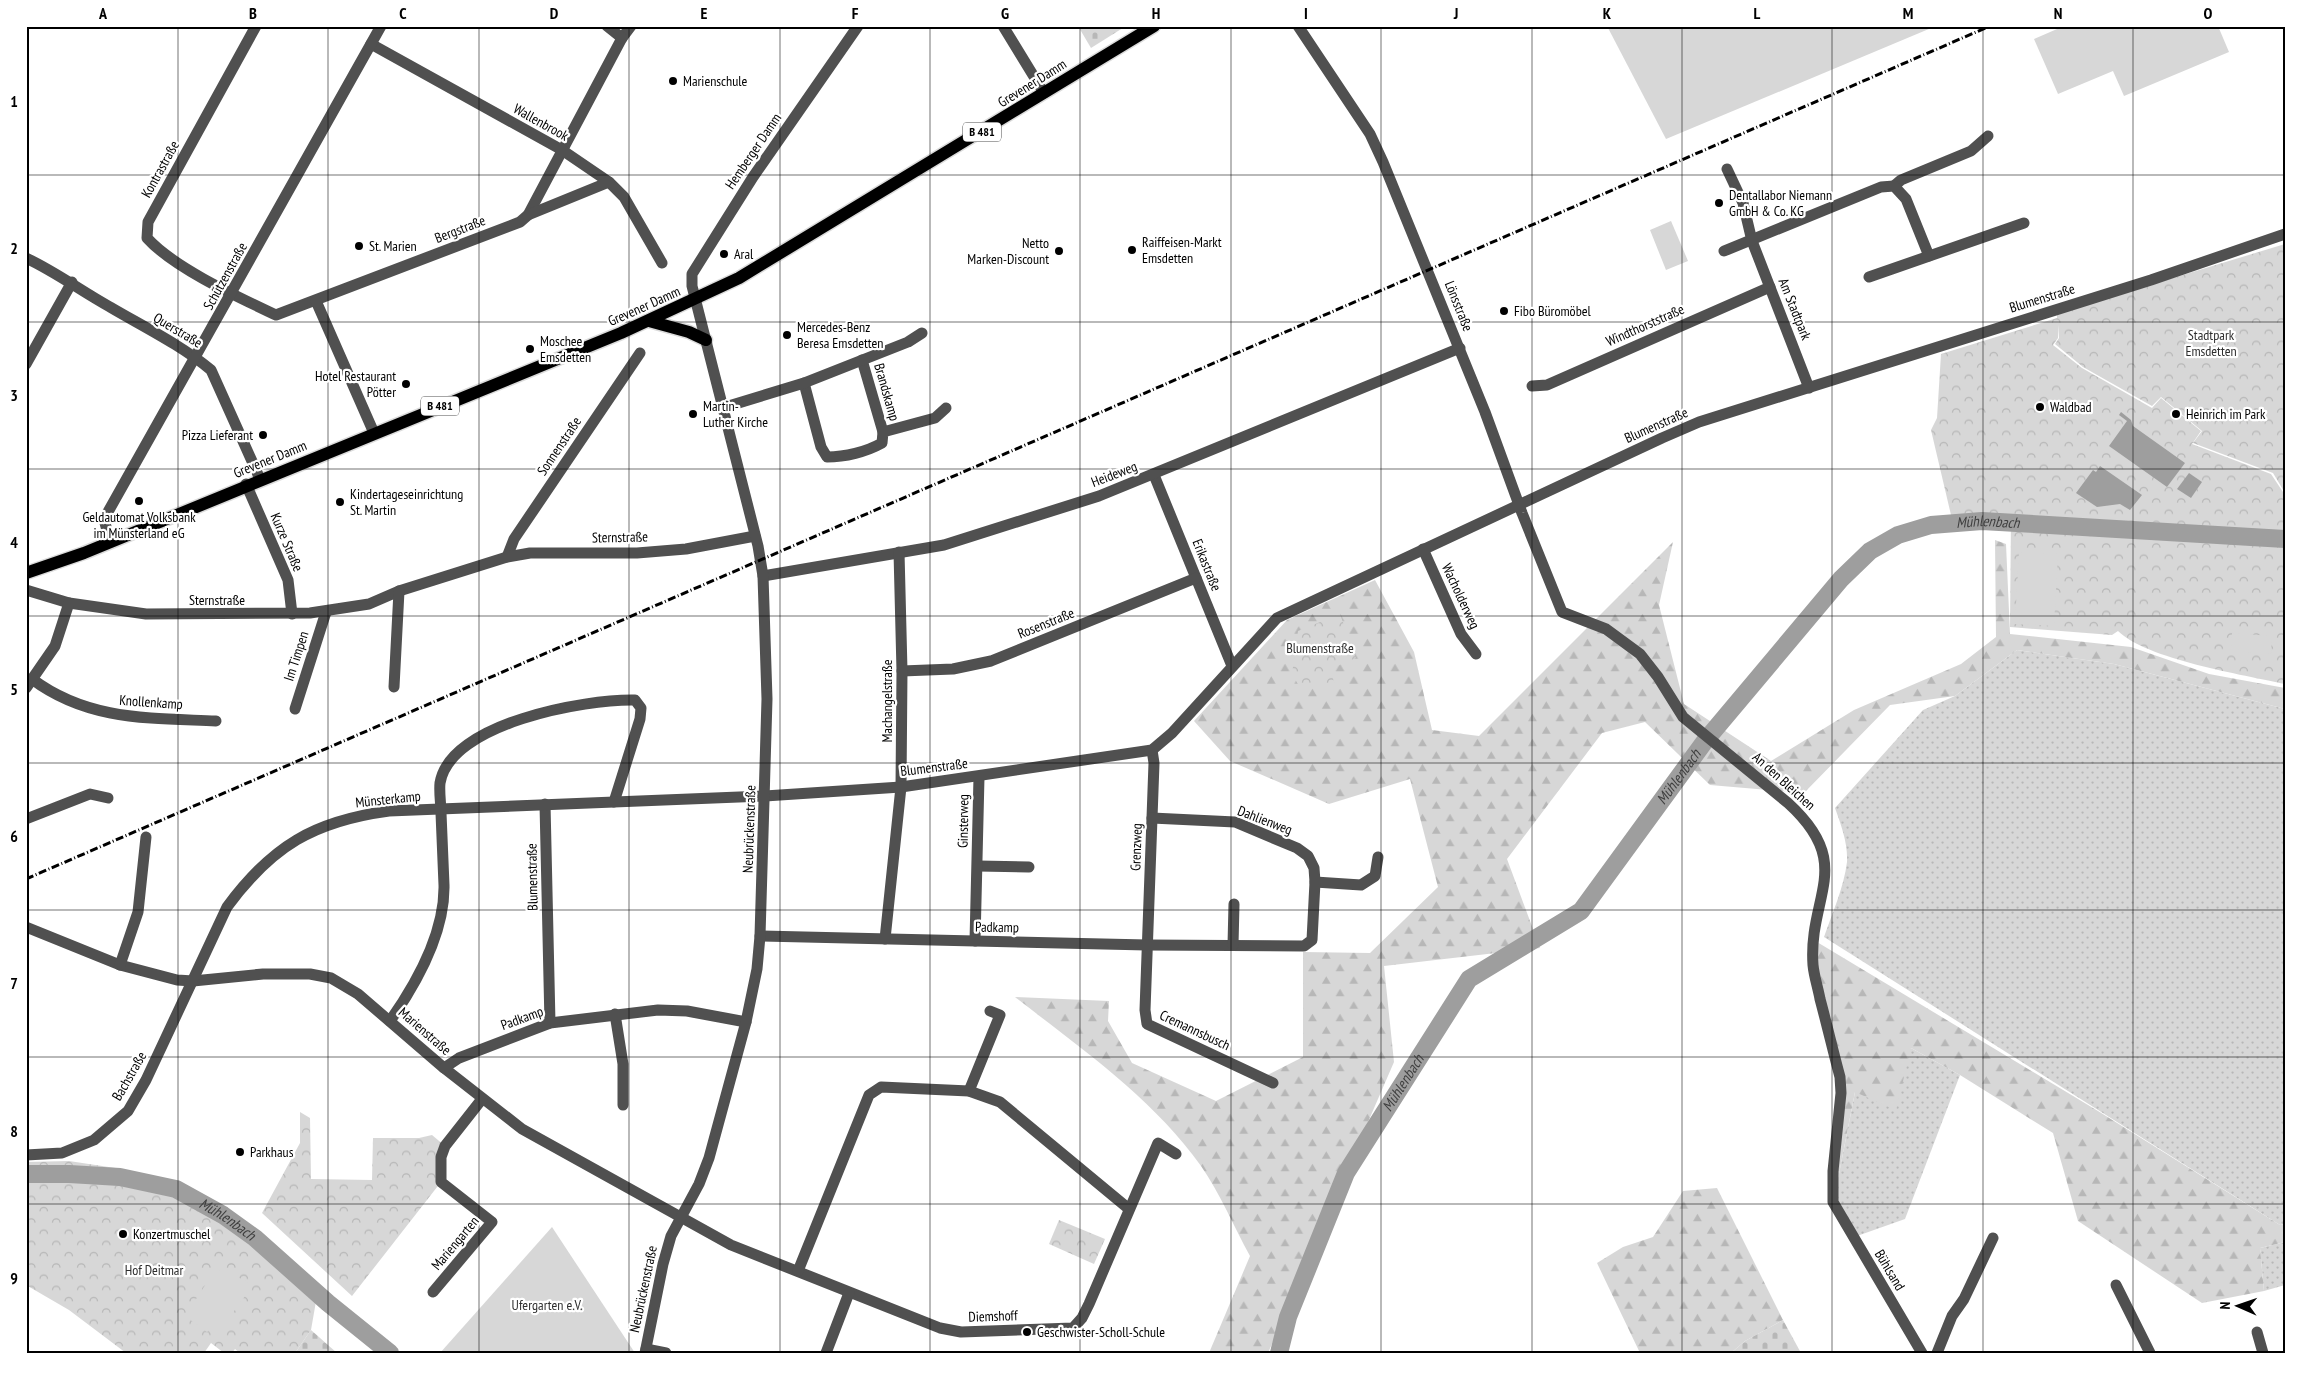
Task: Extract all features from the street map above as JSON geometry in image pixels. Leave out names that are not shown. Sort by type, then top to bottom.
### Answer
[{"type":"main road","name":"Grevener Damm","points":[[26,573],[110,542],[246,484],[649,321],[696,300],[739,278],[853,207],[1044,94],[1154,26]]},
{"type":"main road","points":[[649,321],[689,332],[706,340]]},
{"type":"street","name":"Kontrastraße","points":[[232,294],[157,249],[147,238],[148,222],[256,26]]},
{"type":"street","points":[[607,26],[622,38]]},
{"type":"street","points":[[528,215],[630,26]]},
{"type":"street","name":"Hemberger Damm","points":[[696,300],[692,286],[692,274],[696,267],[753,177],[858,26]]},
{"type":"street","points":[[1003,26],[1044,94]]},
{"type":"street","name":"Lönsstraße","points":[[1298,26],[1370,134],[1383,162],[1460,348],[1522,513],[1562,612]]},
{"type":"street","name":"Schützenstraße","points":[[110,542],[104,519],[372,44],[378,27]]},
{"type":"street","name":"Wallenbrook","points":[[372,44],[562,150],[609,182],[624,197],[662,263]]},
{"type":"street","points":[[1724,251],[1752,242],[1882,187],[1894,186],[1901,180],[1971,151],[1988,136]]},
{"type":"street","name":"Am Stadtpark","points":[[1727,169],[1743,203],[1752,242],[1809,388]]},
{"type":"street","name":"Bergstraße","points":[[232,294],[276,315],[520,222],[528,215],[609,182]]},
{"type":"street","points":[[1894,186],[1906,199],[1929,256]]},
{"type":"street","points":[[1869,277],[2024,223]]},
{"type":"street","name":"Blumenstraße","points":[[550,1023],[545,804],[765,796],[901,787],[1152,750],[1172,733],[1277,618],[1699,422],[2151,280],[2285,234]]},
{"type":"street","name":"Querstraße","points":[[26,258],[54,271],[107,306],[196,358],[211,370],[260,479]]},
{"type":"street","points":[[26,364],[72,282]]},
{"type":"street","name":"Windthorststraße","points":[[1532,386],[1547,384],[1770,287]]},
{"type":"street","name":"Neubrückenstraße","points":[[666,1353],[646,1351],[663,1264],[671,1236],[709,1158],[746,1022],[757,969],[765,796],[767,690],[763,576],[755,536],[696,300]]},
{"type":"street","points":[[316,301],[374,433]]},
{"type":"street","name":"Brandskamp","points":[[722,408],[804,382],[908,342],[922,333]]},
{"type":"street","name":"Heideweg","points":[[763,576],[944,545],[1099,496],[1460,348]]},
{"type":"street","name":"Sonnenstraße","points":[[507,558],[514,539],[640,353]]},
{"type":"street","name":"Brandskamp","points":[[804,382],[820,447],[827,457],[837,457],[872,449],[882,443],[883,432],[862,360]]},
{"type":"street","name":"Brandskamp","points":[[883,432],[935,418],[946,408]]},
{"type":"street","name":"Erikastraße","points":[[1154,475],[1232,666]]},
{"type":"street","name":"Kurze Straße","points":[[246,484],[288,580],[292,614]]},
{"type":"street","name":"Sternstraße","points":[[30,591],[70,603],[146,614],[292,614],[326,612],[368,604],[399,591],[507,558],[530,553],[637,553],[686,549],[755,536]]},
{"type":"street","name":"Wacholderweg","points":[[1423,549],[1461,634],[1476,654]]},
{"type":"street","name":"Machangelstraße","points":[[885,940],[901,787],[902,671],[899,552]]},
{"type":"street","name":"Rosenstraße","points":[[902,671],[953,669],[991,661],[1196,578]]},
{"type":"street","points":[[394,687],[399,591]]},
{"type":"street","points":[[29,684],[55,646],[70,603]]},
{"type":"street","name":"Im Timpen","points":[[295,708],[326,612]]},
{"type":"street","name":"An den Bleichen","points":[[1562,612],[1606,629],[1640,654],[1658,676],[1683,716],[1805,818],[1815,833],[1823,855],[1826,879],[1812,952],[1813,968],[1840,1077],[1841,1092],[1833,1171],[1833,1202]]},
{"type":"street","name":"Knollenkamp","points":[[29,684],[103,713],[124,717],[216,721]]},
{"type":"street","points":[[390,1021],[408,995],[440,919],[444,888],[440,783],[446,766],[457,753],[502,726],[542,712],[588,702],[635,700],[641,708],[640,719],[614,802]]},
{"type":"street","name":"Grenzweg","points":[[1147,946],[1154,763],[1152,750]]},
{"type":"street","name":"Ginsterweg","points":[[976,941],[979,777]]},
{"type":"street","points":[[26,819],[90,794],[108,798]]},
{"type":"street","name":"Münsterkamp","points":[[194,981],[227,907],[245,882],[271,856],[315,830],[346,819],[389,811],[545,804]]},
{"type":"street","name":"Dahlienweg","points":[[1152,818],[1235,822],[1297,848],[1308,856],[1314,868],[1314,932],[1312,940],[1304,946]]},
{"type":"street","points":[[120,965],[138,912],[146,837]]},
{"type":"street","points":[[1315,882],[1362,885],[1375,876],[1378,857]]},
{"type":"street","name":"Ginsterweg","points":[[978,866],[1028,867]]},
{"type":"street","points":[[1233,946],[1234,904]]},
{"type":"street","name":"Marienstraße","points":[[26,927],[120,965],[177,980],[194,981],[263,974],[310,974],[331,978],[358,994],[444,1068],[522,1129],[681,1218]]},
{"type":"street","name":"Padkamp","points":[[760,936],[1147,946],[1304,946]]},
{"type":"street","name":"Cremannsbusch","points":[[1147,946],[1145,1010],[1147,1024],[1273,1083]]},
{"type":"street","name":"Bachstraße","points":[[26,1155],[62,1153],[94,1140],[128,1111],[143,1088],[194,981]]},
{"type":"street","name":"Padkamp","points":[[444,1068],[460,1058],[550,1023],[658,1010],[687,1012],[746,1022]]},
{"type":"street","points":[[969,1091],[1000,1015],[990,1011]]},
{"type":"street","points":[[616,1014],[623,1064],[622,1105]]},
{"type":"street","points":[[798,1271],[869,1095],[881,1088],[969,1091],[1000,1102],[1129,1209]]},
{"type":"street","name":"Mariengarten","points":[[433,1292],[492,1222],[441,1182],[442,1157],[445,1146],[482,1099]]},
{"type":"street","name":"Diemshoff","points":[[681,1218],[731,1245],[940,1328],[961,1332],[1072,1328],[1082,1318],[1158,1143],[1176,1154]]},
{"type":"street","name":"Bühlsand","points":[[1833,1202],[1922,1353]]},
{"type":"street","points":[[1937,1353],[1952,1316],[1964,1298],[1992,1238]]},
{"type":"street","points":[[2116,1285],[2150,1353]]},
{"type":"street","points":[[826,1353],[849,1293]]},
{"type":"street","points":[[2256,1332],[2263,1353]]},
{"type":"green space","points":[[1078,26],[1126,26],[1091,48]]},
{"type":"green space","points":[[1607,26],[1936,26],[1666,139]]},
{"type":"green space","points":[[2064,26],[2218,26],[2229,52],[2124,96],[2113,71],[2058,94],[2034,39]]},
{"type":"green space","points":[[1671,221],[1688,261],[1666,270],[1650,230]]},
{"type":"green space","name":"Waldbad","points":[[2285,244],[2285,493],[2273,473],[2193,443],[2202,431],[2161,397],[2152,406],[2083,367],[2055,344],[2059,338],[2058,325],[2058,338],[2053,345],[2082,368],[2152,408],[2161,398],[2201,431],[2192,444],[2271,474],[2285,495],[2285,684],[2172,658],[2132,641],[2118,631],[2112,635],[2010,627],[2011,516],[1951,515],[1931,430],[1937,418],[1941,354],[2057,318],[2057,313]]},
{"type":"green space","points":[[1995,540],[2006,544],[2010,634],[2131,647],[2209,674],[2285,688],[2285,709],[2114,664],[2017,650],[1955,696],[1890,705],[1804,793],[1710,785],[1645,722],[1602,733],[1507,859],[1540,948],[1384,966],[1394,1062],[1268,1353],[1209,1353],[1250,1256],[1221,1199],[1208,1176],[1182,1141],[1138,1096],[1015,997],[1109,1001],[1108,1021],[1132,1063],[1216,1101],[1303,1057],[1303,952],[1370,953],[1438,887],[1410,779],[1329,804],[1230,761],[1194,721],[1287,620],[1375,580],[1414,652],[1432,730],[1479,736],[1673,542],[1659,605],[1684,704],[1771,761],[1854,710],[1961,664],[1996,637]]},
{"type":"green space","points":[[2019,552],[2058,554],[2054,626],[2015,624]]},
{"type":"green space","name":"Blumenstraße","points":[[1340,614],[1356,658],[1330,669],[1337,692],[1329,693],[1314,682],[1299,686],[1292,674],[1298,631]]},
{"type":"green space","points":[[2232,633],[2272,636],[2271,654],[2231,652]]},
{"type":"green space","points":[[2017,650],[2114,664],[2285,709],[2285,1224],[2280,1225],[1824,937],[1841,891],[1847,862],[1845,841],[1835,808],[1923,710],[1955,696]]},
{"type":"green space","points":[[1817,942],[2098,1111],[2280,1225],[2285,1224],[2285,1242],[2260,1248],[2264,1291],[2202,1303],[2078,1221],[2053,1133],[1960,1075],[1911,1048],[1896,1110],[1855,1092],[1837,1184],[1843,1093],[1815,968]]},
{"type":"green space","points":[[1911,1048],[1960,1075],[1905,1219],[1857,1236],[1836,1201],[1837,1184],[1855,1092]]},
{"type":"green space","points":[[300,1112],[310,1118],[311,1179],[372,1180],[373,1138],[419,1138],[432,1135],[445,1146],[441,1182],[352,1296],[262,1213],[300,1143]]},
{"type":"green space","name":"Hof Deitmar","points":[[69,1161],[122,1169],[176,1189],[235,1216],[319,1284],[311,1330],[295,1353],[240,1353],[235,1349],[232,1353],[224,1353],[211,1343],[204,1353],[126,1353],[69,1310],[26,1285],[26,1162]]},
{"type":"green space","points":[[1717,1188],[1783,1320],[1745,1341],[1731,1353],[1640,1353],[1597,1263],[1623,1247],[1653,1237],[1683,1191]]},
{"type":"green space","points":[[1059,1220],[1105,1239],[1094,1264],[1049,1244]]},
{"type":"green space","name":"Ufergarten e.V.","points":[[552,1227],[635,1353],[440,1353]]},
{"type":"green space","points":[[2285,1242],[2285,1285],[2264,1291],[2260,1248]]},
{"type":"green space","points":[[215,1270],[230,1273],[253,1285],[219,1332],[212,1327],[207,1332],[185,1316]]},
{"type":"green space","points":[[1783,1320],[1801,1353],[1731,1353],[1745,1341]]},
{"type":"green space","points":[[311,1330],[337,1353],[295,1353]]},
{"type":"shaded area","points":[[2121,412],[2131,420],[2133,426],[2185,463],[2167,487],[2109,446],[2127,421],[2119,415]]},
{"type":"shaded area","points":[[2100,466],[2142,495],[2130,510],[2120,504],[2097,507],[2076,493],[2093,470],[2096,472]]},
{"type":"shaded area","points":[[2189,473],[2202,482],[2191,498],[2177,489]]},
{"type":"waterway","name":"Mühlenbach","points":[[1279,1353],[1288,1317],[1346,1173],[1469,979],[1581,911],[1705,741],[1841,579],[1870,551],[1898,535],[1931,525],[1982,521],[2285,539]]},
{"type":"waterway","name":"Mühlenbach","points":[[26,1174],[120,1177],[176,1189],[223,1215],[255,1238],[328,1303],[390,1353]]},
{"type":"railway","points":[[26,879],[1990,26]]},
{"type":"place","name":"Marienschule","points":[[673,81]]},
{"type":"place","name":"Dentallabor Niemann GmbH & Co. KG","points":[[1719,203]]},
{"type":"place","name":"St. Marien","points":[[359,246]]},
{"type":"place","name":"Raiffeisen-Markt Emsdetten","points":[[1132,250]]},
{"type":"place","name":"Netto Marken-Discount","points":[[1059,251]]},
{"type":"place","name":"Aral","points":[[724,254]]},
{"type":"place","name":"Fibo Büromöbel","points":[[1504,311]]},
{"type":"place","name":"Mercedes-Benz Beresa Emsdetten","points":[[787,335]]},
{"type":"place","name":"Moschee Emsdetten","points":[[530,349]]},
{"type":"place","name":"Hotel Restaurant Pötter","points":[[406,384]]},
{"type":"place","name":"Waldbad","points":[[2040,407]]},
{"type":"place","name":"Martin- Luther Kirche","points":[[693,414]]},
{"type":"place","name":"Heinrich im Park","points":[[2176,414]]},
{"type":"place","name":"Pizza Lieferant","points":[[263,435]]},
{"type":"place","name":"Geldautomat Volksbank im Münsterland eG","points":[[139,501]]},
{"type":"place","name":"Kindertageseinrichtung St. Martin","points":[[340,502]]},
{"type":"place","name":"Parkhaus","points":[[240,1152]]},
{"type":"place","name":"Konzertmuschel","points":[[123,1234]]},
{"type":"place","name":"Geschwister-Scholl-Schule","points":[[1027,1332]]},
{"type":"park label","name":"Stadtpark Emsdetten","points":[[2211,344]]}]
